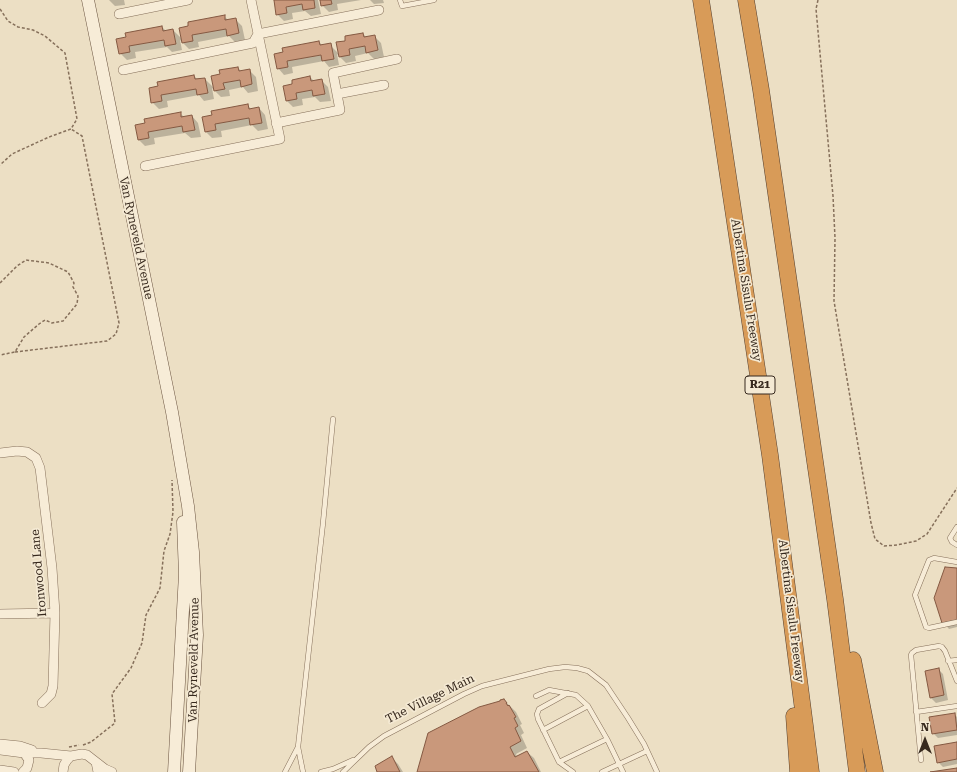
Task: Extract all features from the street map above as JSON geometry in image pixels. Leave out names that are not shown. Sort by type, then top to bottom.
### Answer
[{"type":"highway","name":"Albertina Sisulu Freeway","points":[[700,0],[718,104],[769,447],[812,772]]},
{"type":"highway","points":[[746,0],[784,243],[835,600],[857,772]]},
{"type":"highway","points":[[784,243],[798,305],[856,679],[875,772]]},
{"type":"highway","points":[[785,566],[798,772]]},
{"type":"main road","name":"Van Ryneveld Avenue","points":[[88,0],[170,404],[178,475],[182,513],[184,574],[174,772]]},
{"type":"main road","name":"Van Ryneveld Avenue","points":[[178,475],[188,506],[193,552],[197,635],[189,772]]},
{"type":"street","points":[[119,14],[188,0]]},
{"type":"street","points":[[145,166],[280,139],[251,0]]},
{"type":"street","points":[[123,70],[253,43],[258,34],[379,10]]},
{"type":"street","points":[[276,123],[340,110],[333,73],[397,59]]},
{"type":"street","points":[[337,94],[384,85]]},
{"type":"street","name":"Ironwood Lane","points":[[0,453],[17,451],[30,453],[36,458],[39,464],[52,568],[55,612],[53,686],[51,694],[42,703]]},
{"type":"street","points":[[0,614],[55,612]]},
{"type":"street","points":[[0,744],[20,746],[41,753]]},
{"type":"street","points":[[0,750],[24,754],[41,753],[67,756],[82,754],[87,755],[105,769],[112,772]]},
{"type":"street","points":[[23,772],[27,768],[29,760],[24,754]]},
{"type":"street","points":[[63,772],[67,756]]},
{"type":"street","points":[[96,762],[98,772]]},
{"type":"street","points":[[0,770],[14,772]]},
{"type":"lane","points":[[400,0],[402,6],[434,0]]},
{"type":"lane","points":[[303,772],[298,747],[333,420]]},
{"type":"lane","points":[[957,527],[950,538],[952,542],[957,544]]},
{"type":"lane","points":[[957,562],[934,558],[929,560],[915,595],[926,627],[929,628],[957,622]]},
{"type":"lane","points":[[921,760],[912,653],[916,650],[939,646],[944,648],[948,662],[957,681]]},
{"type":"lane","points":[[948,662],[957,660]]},
{"type":"lane","name":"The Village Main","points":[[343,772],[356,758],[384,736],[474,689],[549,669],[565,667],[577,668],[588,672],[606,685],[628,718],[657,772]]},
{"type":"lane","points":[[536,696],[549,690],[576,695],[588,706],[607,739],[623,772]]},
{"type":"lane","points":[[568,693],[539,709],[537,714],[543,730],[559,762],[573,772]]},
{"type":"lane","points":[[543,730],[588,706]]},
{"type":"lane","points":[[916,712],[957,706]]},
{"type":"lane","points":[[559,762],[607,739]]},
{"type":"lane","points":[[285,772],[298,747]]},
{"type":"lane","points":[[602,772],[647,751]]},
{"type":"lane","name":"The Village Main","points":[[321,772],[338,767],[356,758]]},
{"type":"path","points":[[818,0],[816,9],[835,224],[834,301],[871,523],[875,539],[884,546],[916,541],[927,534],[957,488]]},
{"type":"path","points":[[0,9],[8,21],[18,27],[33,30],[45,36],[65,53],[77,119],[71,129],[49,137],[12,154],[0,165]]},
{"type":"path","points":[[0,355],[107,341],[116,334],[119,323],[82,136],[71,129]]},
{"type":"path","points":[[0,283],[17,266],[26,260],[49,263],[68,272],[74,283],[73,287],[78,296],[77,304],[63,321],[52,323],[45,320],[24,337],[15,352]]},
{"type":"path","points":[[67,756],[66,748],[85,745],[115,724],[112,694],[131,668],[142,643],[146,615],[160,588],[164,551],[170,534],[178,475]]},
{"type":"building","points":[[274,0],[314,0],[315,8],[303,10],[302,4],[286,7],[287,13],[276,15]]},
{"type":"building","points":[[320,0],[331,0],[332,4],[321,6]]},
{"type":"building","points":[[225,15],[225,20],[236,18],[239,33],[227,36],[226,29],[192,35],[193,41],[182,43],[179,28],[188,26],[188,22]]},
{"type":"building","points":[[162,26],[163,31],[173,29],[176,44],[165,46],[164,40],[129,46],[130,52],[119,54],[116,39],[126,37],[125,33]]},
{"type":"building","points":[[363,33],[364,37],[375,35],[378,50],[366,53],[365,46],[349,49],[350,55],[339,57],[336,42],[345,41],[345,36]]},
{"type":"building","points":[[319,41],[320,45],[331,43],[334,59],[322,61],[321,55],[287,61],[288,67],[277,69],[274,54],[283,52],[282,48]]},
{"type":"building","points":[[238,67],[239,71],[250,69],[252,84],[241,87],[240,80],[223,83],[225,89],[214,91],[211,76],[220,74],[219,70]]},
{"type":"building","points":[[194,75],[195,79],[205,78],[208,93],[197,95],[196,89],[161,95],[162,101],[151,103],[149,88],[158,86],[157,82]]},
{"type":"building","points":[[310,76],[311,81],[322,79],[325,94],[313,96],[312,90],[296,93],[297,99],[286,101],[283,86],[292,84],[292,80]]},
{"type":"building","points":[[248,104],[249,109],[259,107],[262,123],[250,125],[249,118],[215,124],[216,130],[205,132],[202,117],[212,115],[211,111]]},
{"type":"building","points":[[181,112],[181,117],[192,115],[195,130],[183,132],[182,126],[148,132],[149,138],[138,140],[135,125],[145,123],[144,119]]},
{"type":"building","points":[[945,567],[957,568],[957,620],[942,623],[934,598]]},
{"type":"building","points":[[939,668],[944,695],[930,698],[925,671]]},
{"type":"building","points":[[504,699],[516,717],[514,718],[518,726],[515,728],[521,741],[510,747],[515,757],[527,751],[539,772],[417,772],[428,733],[479,707]]},
{"type":"building","points":[[955,713],[957,730],[932,734],[929,717]]},
{"type":"building","points":[[957,742],[957,759],[937,763],[934,746]]},
{"type":"building","points":[[392,756],[400,772],[377,772],[375,766]]},
{"type":"building","points":[[957,768],[957,772],[930,772]]}]
